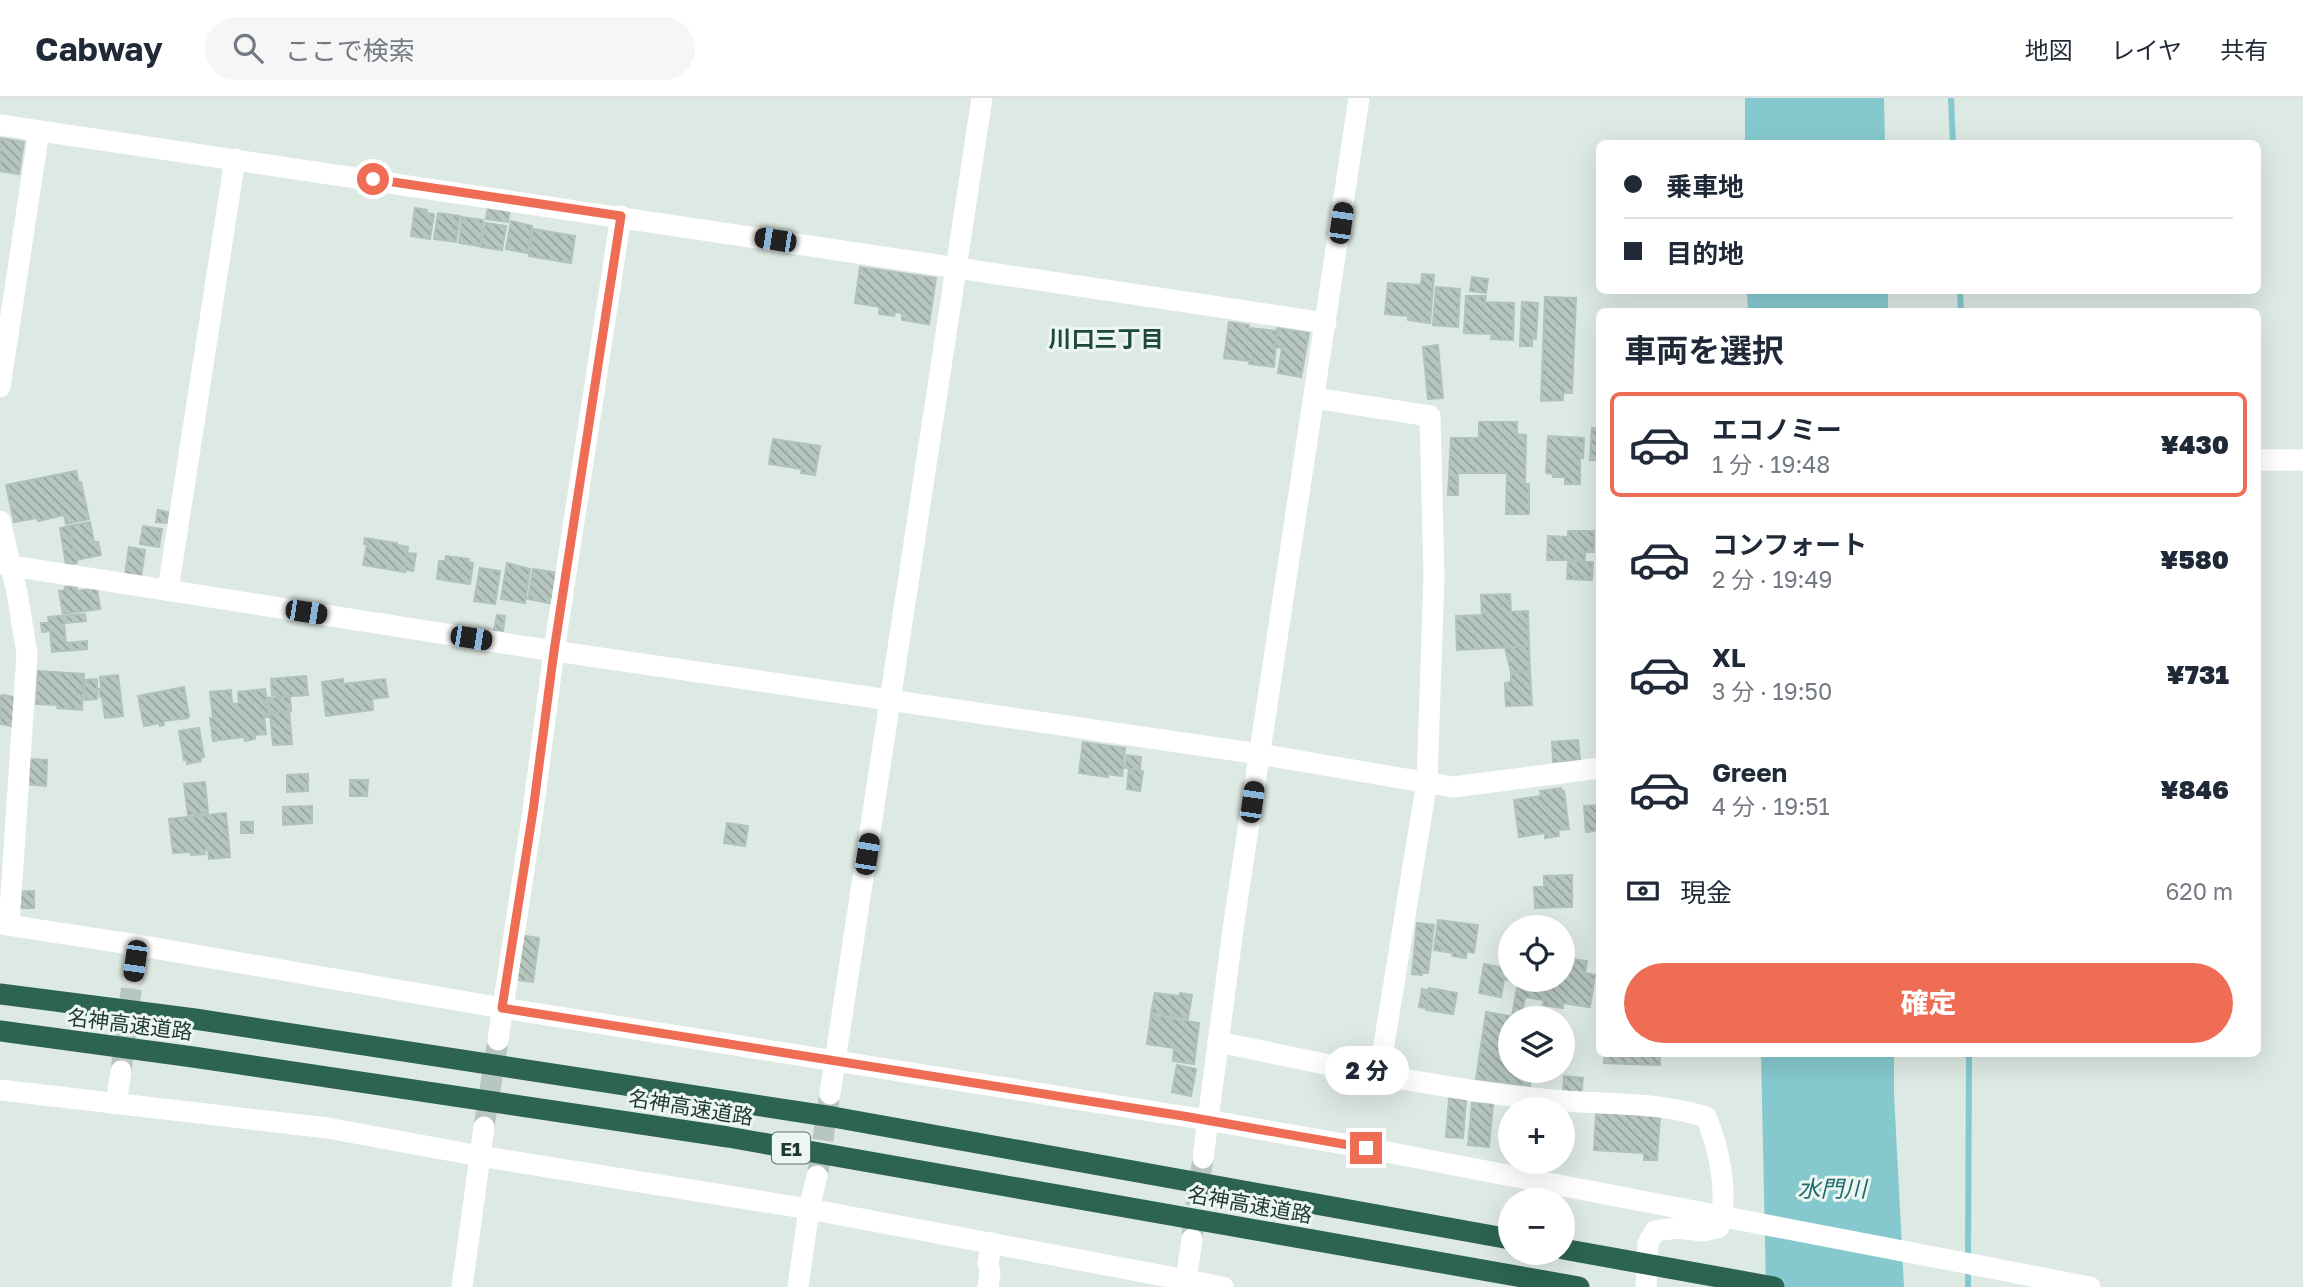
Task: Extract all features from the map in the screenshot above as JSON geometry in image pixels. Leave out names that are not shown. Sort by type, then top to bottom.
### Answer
[{"type":"highway","points":[[0,985],[302,1026],[444,1056]]},
{"type":"highway","name":"名神高速道路","points":[[0,994],[195,1019],[834,1117],[1498,1237]]},
{"type":"highway","name":"名神高速道路","points":[[0,1031],[193,1056],[728,1137],[1578,1287]]},
{"type":"highway","points":[[1575,1251],[1773,1287]]},
{"type":"street","points":[[830,1094],[982,98]]},
{"type":"street","points":[[1203,1158],[1259,754],[1359,98]]},
{"type":"street","points":[[0,125],[1326,323]]},
{"type":"street","points":[[0,387],[39,131]]},
{"type":"street","points":[[168,590],[235,159]]},
{"type":"street","points":[[498,1040],[621,216]]},
{"type":"street","points":[[1314,398],[1430,416],[1434,576],[1427,781],[1379,1075]]},
{"type":"street","points":[[2261,460],[2303,460]]},
{"type":"street","points":[[0,522],[5,565],[17,592],[27,654],[4,925],[137,945],[502,1008],[1207,1120],[2022,1273],[2067,1285],[2090,1287]]},
{"type":"street","points":[[5,565],[554,651],[1259,754],[1453,787],[1596,769]]},
{"type":"street","points":[[133,976],[137,945]]},
{"type":"street","points":[[1218,1042],[1460,1089],[1555,1101],[1629,1103],[1685,1111],[1706,1117],[1716,1139],[1724,1201],[1719,1227],[1703,1231],[1677,1228],[1655,1231],[1648,1243],[1646,1287]]},
{"type":"street","points":[[116,1104],[121,1071]]},
{"type":"street","points":[[0,1090],[327,1128],[480,1156],[809,1209],[1186,1283],[1223,1287]]},
{"type":"street","points":[[462,1287],[484,1127]]},
{"type":"street","points":[[798,1287],[809,1209],[817,1176]]},
{"type":"street","points":[[1186,1283],[1192,1239]]},
{"type":"street","points":[[988,1287],[988,1262],[992,1243]]},
{"type":"water","points":[[1745,98],[1884,98],[1885,140],[1745,140]]},
{"type":"water","points":[[1747,294],[1888,294],[1888,308],[1748,308]]},
{"type":"water","name":"水門川","points":[[1761,1057],[1894,1057],[1904,1287],[1766,1287]]},
{"type":"building","points":[[0,138],[24,142],[19,174],[0,171]]},
{"type":"building","points":[[488,206],[510,209],[508,222],[486,219]]},
{"type":"building","points":[[415,208],[434,214],[430,239],[411,236]]},
{"type":"building","points":[[438,213],[460,216],[456,242],[434,239]]},
{"type":"building","points":[[462,217],[483,220],[480,246],[459,243]]},
{"type":"building","points":[[511,221],[532,226],[528,253],[506,249]]},
{"type":"building","points":[[485,223],[506,226],[502,250],[481,247]]},
{"type":"building","points":[[533,229],[575,236],[571,263],[529,256]]},
{"type":"building","points":[[860,267],[936,278],[929,324],[902,320],[902,313],[895,312],[894,316],[879,314],[880,307],[855,303]]},
{"type":"building","points":[[1422,274],[1434,275],[1430,323],[1408,320],[1408,316],[1385,314],[1388,283],[1421,285]]},
{"type":"building","points":[[1472,277],[1488,279],[1486,293],[1470,291]]},
{"type":"building","points":[[1436,287],[1460,289],[1458,327],[1433,325]]},
{"type":"building","points":[[1466,296],[1486,296],[1485,302],[1514,303],[1513,340],[1491,339],[1492,334],[1464,333]]},
{"type":"building","points":[[1545,297],[1576,298],[1572,393],[1563,393],[1563,400],[1541,401]]},
{"type":"building","points":[[1522,302],[1538,303],[1536,339],[1532,339],[1532,346],[1520,346]]},
{"type":"building","points":[[1229,322],[1249,325],[1249,328],[1277,331],[1274,367],[1224,358]]},
{"type":"building","points":[[1277,328],[1309,333],[1301,377],[1278,373],[1282,348],[1275,347]]},
{"type":"building","points":[[1438,345],[1443,398],[1428,399],[1423,347]]},
{"type":"building","points":[[1479,422],[1517,422],[1517,434],[1526,435],[1525,484],[1529,484],[1529,514],[1506,514],[1507,473],[1458,473],[1458,495],[1448,495],[1451,438],[1479,438]]},
{"type":"building","points":[[1592,428],[1596,428],[1596,460],[1590,460]]},
{"type":"building","points":[[1548,436],[1584,438],[1583,458],[1580,458],[1580,484],[1565,484],[1565,477],[1553,477],[1553,474],[1546,473]]},
{"type":"building","points":[[773,439],[820,446],[815,475],[801,473],[802,469],[769,464]]},
{"type":"building","points":[[76,471],[89,519],[66,524],[64,515],[38,521],[37,518],[14,522],[6,485]]},
{"type":"building","points":[[158,510],[168,512],[167,523],[156,522]]},
{"type":"building","points":[[90,522],[94,542],[98,542],[101,555],[76,560],[69,526]]},
{"type":"building","points":[[69,526],[77,563],[66,565],[60,528]]},
{"type":"building","points":[[143,526],[162,529],[159,547],[140,544]]},
{"type":"building","points":[[1568,531],[1594,531],[1594,552],[1585,552],[1585,560],[1547,560],[1548,536],[1568,537]]},
{"type":"building","points":[[365,538],[408,547],[405,572],[363,565],[367,544],[364,544]]},
{"type":"building","points":[[129,547],[145,550],[141,577],[125,575]]},
{"type":"building","points":[[407,553],[416,554],[413,571],[405,570]]},
{"type":"building","points":[[446,556],[469,559],[468,562],[473,563],[470,584],[437,579],[439,561],[445,561]]},
{"type":"building","points":[[1568,562],[1593,562],[1592,580],[1567,579]]},
{"type":"building","points":[[507,563],[530,569],[525,603],[501,599]]},
{"type":"building","points":[[480,568],[500,571],[495,604],[474,601]]},
{"type":"building","points":[[533,569],[560,573],[555,604],[528,599]]},
{"type":"building","points":[[76,585],[77,591],[97,588],[100,609],[63,614],[59,591]]},
{"type":"building","points":[[1510,594],[1511,612],[1528,611],[1529,646],[1457,650],[1456,616],[1482,615],[1481,595]]},
{"type":"building","points":[[85,614],[86,621],[64,623],[66,643],[87,641],[87,649],[52,652],[50,631],[42,632],[41,623],[49,623],[48,617]]},
{"type":"building","points":[[497,615],[505,616],[503,631],[494,630]]},
{"type":"building","points":[[1529,646],[1530,671],[1511,672],[1505,648]]},
{"type":"building","points":[[38,671],[84,674],[82,710],[36,704]]},
{"type":"building","points":[[1530,671],[1532,705],[1506,706],[1505,683],[1511,682],[1511,672]]},
{"type":"building","points":[[118,675],[123,716],[105,718],[99,689],[100,677]]},
{"type":"building","points":[[306,676],[308,695],[272,695],[271,679]]},
{"type":"building","points":[[97,679],[97,699],[85,700],[84,680]]},
{"type":"building","points":[[343,679],[343,684],[385,679],[388,697],[372,699],[373,710],[326,716],[322,682]]},
{"type":"building","points":[[184,687],[188,718],[163,721],[164,725],[160,726],[159,723],[144,726],[138,696]]},
{"type":"building","points":[[265,689],[269,717],[264,717],[266,734],[255,735],[255,739],[245,741],[244,737],[213,741],[210,692],[231,690],[232,704],[239,703],[238,692]]},
{"type":"building","points":[[0,696],[17,698],[15,727],[1,724]]},
{"type":"building","points":[[290,696],[291,711],[270,713],[268,698]]},
{"type":"building","points":[[289,711],[292,744],[273,745],[270,713]]},
{"type":"building","points":[[199,728],[204,757],[200,757],[201,761],[187,764],[179,731]]},
{"type":"building","points":[[1578,740],[1580,760],[1553,762],[1552,742]]},
{"type":"building","points":[[1083,742],[1125,748],[1122,776],[1079,773]]},
{"type":"building","points":[[1127,755],[1141,757],[1140,770],[1125,768]]},
{"type":"building","points":[[27,759],[47,760],[46,786],[26,784]]},
{"type":"building","points":[[1129,769],[1143,771],[1140,791],[1127,789]]},
{"type":"building","points":[[308,774],[308,791],[287,792],[287,775]]},
{"type":"building","points":[[350,780],[368,780],[367,796],[350,796]]},
{"type":"building","points":[[205,782],[208,813],[188,815],[184,784]]},
{"type":"building","points":[[1561,788],[1564,791],[1569,829],[1558,830],[1559,836],[1545,838],[1545,833],[1519,837],[1514,800],[1541,796],[1540,791]]},
{"type":"building","points":[[1596,805],[1596,831],[1586,832],[1584,806]]},
{"type":"building","points":[[312,806],[312,823],[283,825],[283,807]]},
{"type":"building","points":[[226,813],[230,857],[209,859],[208,850],[204,850],[205,854],[173,853],[169,819]]},
{"type":"building","points":[[241,822],[253,822],[253,833],[241,833]]},
{"type":"building","points":[[727,823],[748,826],[745,846],[724,843]]},
{"type":"building","points":[[1572,875],[1572,907],[1535,908],[1534,887],[1544,887],[1544,876]]},
{"type":"building","points":[[34,891],[34,908],[13,908],[12,892]]},
{"type":"building","points":[[1438,920],[1478,925],[1474,953],[1467,951],[1466,958],[1434,950]]},
{"type":"building","points":[[1417,923],[1434,925],[1428,973],[1422,975],[1412,974]]},
{"type":"building","points":[[519,935],[539,938],[533,982],[512,979]]},
{"type":"building","points":[[1575,959],[1587,961],[1585,973],[1595,975],[1590,1007],[1563,1003],[1563,1006],[1543,1005],[1544,1000],[1525,997],[1523,1006],[1514,1006],[1516,992],[1575,992]]},
{"type":"building","points":[[1484,964],[1498,967],[1498,992],[1502,992],[1501,997],[1479,993]]},
{"type":"building","points":[[1429,988],[1457,993],[1453,1014],[1426,1010]]},
{"type":"building","points":[[1422,989],[1429,990],[1426,1008],[1419,1007]]},
{"type":"building","points":[[1155,993],[1192,995],[1188,1019],[1151,1013]]},
{"type":"building","points":[[1486,1012],[1498,1014],[1498,1082],[1476,1079]]},
{"type":"building","points":[[1151,1015],[1199,1023],[1194,1064],[1173,1061],[1174,1048],[1147,1044]]},
{"type":"building","points":[[1605,1057],[1626,1057],[1626,1064],[1604,1063]]},
{"type":"building","points":[[1626,1057],[1660,1057],[1660,1065],[1626,1064]]},
{"type":"building","points":[[1177,1065],[1196,1069],[1191,1096],[1172,1092]]},
{"type":"building","points":[[1575,1077],[1583,1078],[1581,1096],[1563,1095],[1564,1083],[1575,1083]]},
{"type":"building","points":[[1507,1083],[1530,1083],[1530,1086]]},
{"type":"building","points":[[1449,1098],[1466,1100],[1463,1138],[1446,1137]]},
{"type":"building","points":[[1472,1103],[1493,1104],[1489,1147],[1468,1145]]},
{"type":"building","points":[[1596,1112],[1660,1117],[1657,1160],[1644,1160],[1644,1153],[1594,1150]]},
{"type":"waterway","points":[[1951,98],[1953,140]]},
{"type":"waterway","points":[[1960,294],[1961,308]]},
{"type":"waterway","points":[[1968,1258],[1969,1057]]},
{"type":"waterway","points":[[1968,1269],[1968,1287]]},
{"type":"tunnel","points":[[121,1071],[133,976]]},
{"type":"tunnel","points":[[484,1127],[498,1040]]},
{"type":"tunnel","points":[[818,1171],[829,1099]]},
{"type":"tunnel","points":[[1192,1237],[1203,1158]]},
{"type":"district","name":"川口三丁目","points":[[1106,338]]},
{"type":"route","points":[[373,179],[621,216],[502,1008],[1183,1116],[1366,1148]]}]
